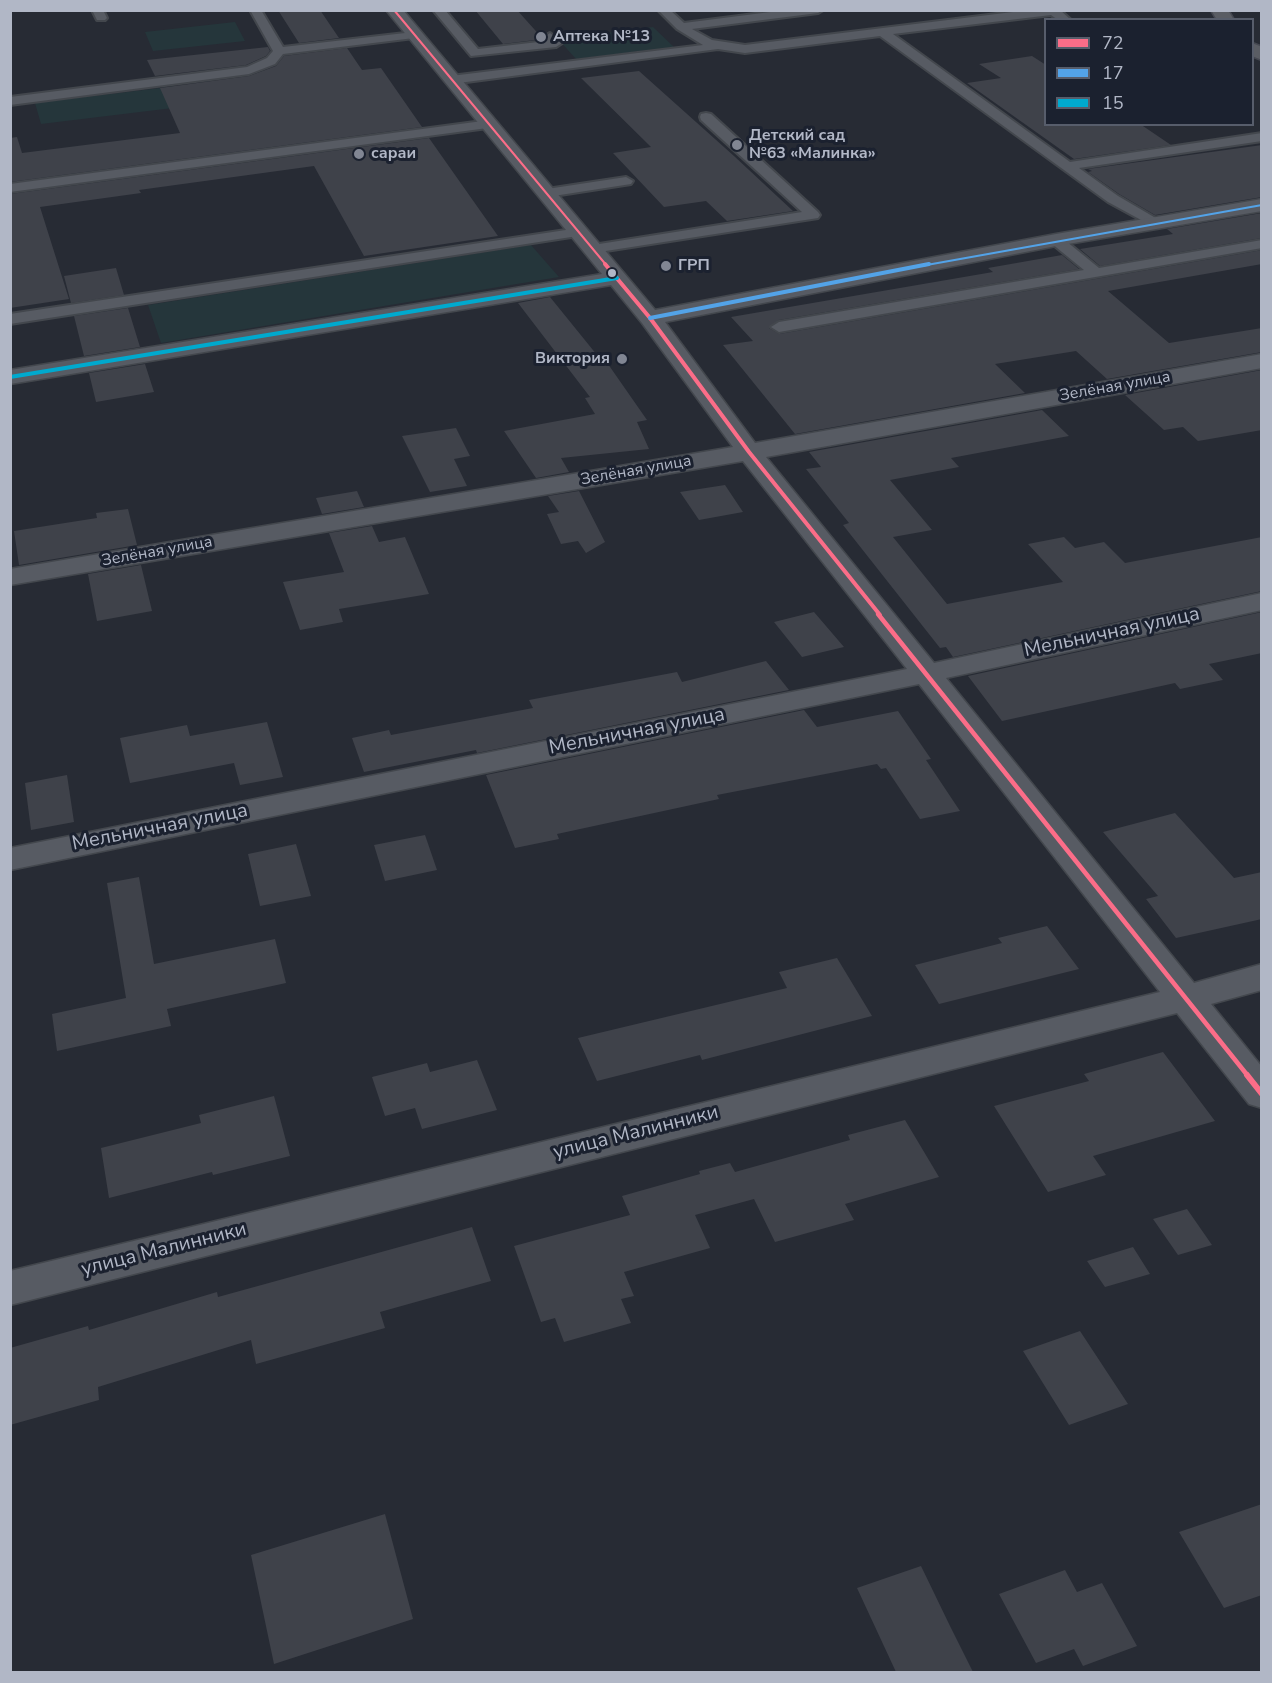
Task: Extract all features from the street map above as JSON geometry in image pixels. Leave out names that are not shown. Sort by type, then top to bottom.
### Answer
[{"type":"street","points":[[394,10],[650,318],[749,452],[1262,1094]]},
{"type":"street","points":[[650,318],[1056,240],[1262,205]]},
{"type":"street","points":[[10,376],[617,278]]},
{"type":"street","name":"Зелёная улица","points":[[10,577],[749,452],[1262,361]]},
{"type":"street","name":"Мельничная улица","points":[[10,858],[927,673],[1262,601]]},
{"type":"street","name":"улица Малинники","points":[[10,1287],[1187,998],[1262,977]]},
{"type":"lane","points":[[255,10],[279,51]]},
{"type":"lane","points":[[438,10],[475,53],[556,43],[550,37]]},
{"type":"lane","points":[[663,10],[692,37],[716,47]]},
{"type":"lane","points":[[681,27],[818,10]]},
{"type":"lane","points":[[993,19],[1012,10]]},
{"type":"lane","points":[[451,80],[716,47],[745,49],[1053,11],[1063,18]]},
{"type":"lane","points":[[882,32],[1113,199],[1154,223]]},
{"type":"lane","points":[[10,101],[249,70],[271,61],[279,51],[414,35]]},
{"type":"lane","points":[[593,249],[813,215],[706,117]]},
{"type":"lane","points":[[10,188],[490,124]]},
{"type":"lane","points":[[1238,126],[1259,138]]},
{"type":"lane","points":[[1068,166],[1259,138]]},
{"type":"lane","points":[[547,193],[626,181]]},
{"type":"lane","points":[[10,319],[579,232]]},
{"type":"lane","points":[[1056,240],[1096,273]]},
{"type":"lane","points":[[779,327],[1262,244]]},
{"type":"shaded area","points":[[235,22],[245,41],[153,51],[145,32]]},
{"type":"shaded area","points":[[653,27],[674,47],[576,59],[558,39]]},
{"type":"shaded area","points":[[236,79],[247,99],[41,124],[35,103]]},
{"type":"shaded area","points":[[531,245],[559,277],[161,343],[148,305]]},
{"type":"building","points":[[278,10],[320,10],[339,38],[299,43]]},
{"type":"building","points":[[475,10],[517,10],[543,39],[503,44]]},
{"type":"building","points":[[268,47],[270,51],[266,56],[246,65],[155,76],[147,60]]},
{"type":"building","points":[[347,48],[362,70],[381,68],[422,127],[10,182],[10,138],[17,137],[22,153],[180,133],[160,88],[249,76],[276,66],[284,56]]},
{"type":"building","points":[[1032,56],[1044,64],[1044,126],[1143,126],[1171,145],[1074,159],[967,83],[1001,78],[979,64]]},
{"type":"building","points":[[639,71],[793,211],[727,221],[706,201],[664,207],[613,153],[651,147],[581,78]]},
{"type":"building","points":[[429,138],[498,236],[364,256],[314,166],[139,190],[141,193],[40,207],[69,299],[10,308],[10,194]]},
{"type":"building","points":[[1262,145],[1262,197],[1155,215],[1088,172],[1092,171],[1088,169]]},
{"type":"building","points":[[1262,213],[1262,238],[1100,266],[1080,249],[1173,234],[1167,229]]},
{"type":"building","points":[[1262,250],[1262,264],[1108,291],[1169,343],[1262,328],[1262,352],[1107,379],[1076,351],[995,364],[1025,393],[795,434],[723,345],[753,341],[731,317],[993,272],[988,268],[1062,255],[1079,269],[779,320],[769,328],[779,334]]},
{"type":"building","points":[[116,268],[124,295],[71,303],[64,276]]},
{"type":"building","points":[[550,297],[597,355],[601,354],[647,420],[637,422],[649,449],[561,458],[569,472],[536,478],[504,431],[595,414],[585,398],[590,397],[518,303]]},
{"type":"building","points":[[128,308],[140,347],[84,356],[74,316]]},
{"type":"building","points":[[145,364],[154,392],[96,402],[89,373]]},
{"type":"building","points":[[1262,370],[1262,430],[1198,441],[1183,427],[1164,430],[1125,395]]},
{"type":"building","points":[[1042,410],[1069,436],[951,458],[959,467],[890,480],[932,530],[893,537],[947,604],[1063,582],[1028,544],[1064,537],[1075,548],[1104,542],[1125,563],[1262,537],[1262,591],[953,657],[946,647],[940,648],[843,525],[849,523],[806,469],[821,467],[809,452]]},
{"type":"building","points":[[456,428],[470,456],[454,459],[467,486],[430,492],[402,436]]},
{"type":"building","points":[[725,485],[743,512],[699,520],[680,492]]},
{"type":"building","points":[[357,491],[364,507],[322,514],[316,498]]},
{"type":"building","points":[[579,491],[605,542],[586,553],[578,541],[561,544],[547,514],[559,512],[548,496]]},
{"type":"building","points":[[128,509],[137,545],[19,565],[14,531],[97,518],[96,513]]},
{"type":"building","points":[[372,526],[379,542],[405,537],[429,594],[339,609],[343,622],[300,630],[283,582],[344,572],[329,533]]},
{"type":"building","points":[[141,565],[152,611],[97,621],[88,574]]},
{"type":"building","points":[[814,612],[844,647],[802,657],[774,622]]},
{"type":"building","points":[[1262,612],[1262,653],[1209,664],[1223,680],[1180,689],[1175,683],[1002,721],[968,676]]},
{"type":"building","points":[[766,661],[789,690],[477,753],[476,750],[364,772],[352,738],[389,730],[391,735],[533,708],[529,700],[677,672],[682,682]]},
{"type":"building","points":[[804,710],[817,727],[898,711],[931,759],[926,760],[960,811],[920,819],[886,768],[881,769],[877,764],[717,795],[719,799],[557,834],[559,839],[515,848],[486,775]]},
{"type":"building","points":[[267,722],[283,777],[240,785],[234,763],[130,783],[120,738],[187,725],[190,736]]},
{"type":"building","points":[[67,775],[74,822],[31,830],[25,783]]},
{"type":"building","points":[[1175,813],[1234,878],[1262,872],[1262,919],[1176,938],[1146,899],[1158,896],[1103,832]]},
{"type":"building","points":[[425,835],[437,870],[385,881],[374,845]]},
{"type":"building","points":[[296,844],[311,896],[260,906],[248,854]]},
{"type":"building","points":[[139,877],[154,964],[275,939],[286,983],[167,1009],[171,1026],[57,1051],[52,1014],[126,998],[107,883]]},
{"type":"building","points":[[1047,926],[1079,969],[939,1004],[915,965],[1002,943],[998,938]]},
{"type":"building","points":[[837,958],[872,1016],[702,1060],[700,1055],[597,1081],[578,1038],[787,988],[779,972]]},
{"type":"building","points":[[1163,1052],[1215,1121],[1093,1156],[1106,1175],[1048,1192],[994,1106],[1089,1081],[1084,1074]]},
{"type":"building","points":[[477,1060],[497,1110],[422,1129],[415,1108],[385,1116],[372,1077],[427,1063],[430,1072]]},
{"type":"building","points":[[274,1096],[290,1156],[213,1175],[212,1172],[109,1198],[101,1148],[201,1123],[199,1115]]},
{"type":"building","points":[[905,1120],[939,1177],[845,1204],[854,1220],[775,1242],[754,1199],[695,1215],[710,1248],[624,1272],[634,1296],[621,1299],[631,1323],[564,1342],[555,1318],[541,1322],[514,1246],[630,1215],[622,1196],[700,1174],[699,1171],[730,1163],[735,1172],[850,1140],[848,1135]]},
{"type":"building","points":[[1187,1209],[1212,1245],[1178,1255],[1153,1219]]},
{"type":"building","points":[[472,1227],[491,1281],[380,1312],[385,1328],[256,1364],[251,1340],[98,1387],[99,1400],[10,1425],[10,1348],[88,1326],[89,1330],[217,1292],[218,1297]]},
{"type":"building","points":[[1133,1247],[1150,1274],[1105,1287],[1087,1261]]},
{"type":"building","points":[[1080,1331],[1128,1404],[1069,1425],[1023,1351]]},
{"type":"building","points":[[1262,1504],[1262,1595],[1224,1608],[1179,1532]]},
{"type":"building","points":[[385,1514],[413,1619],[274,1664],[251,1555]]},
{"type":"building","points":[[921,1566],[973,1672],[896,1672],[857,1588]]},
{"type":"building","points":[[1065,1570],[1077,1592],[1102,1583],[1137,1646],[1083,1666],[1074,1649],[1036,1663],[999,1594]]},
{"type":"transit line","name":"72","points":[[394,10],[650,318],[749,452],[1262,1094]]},
{"type":"transit line","name":"17","points":[[650,318],[1056,240],[1262,205]]},
{"type":"transit line","name":"15","points":[[10,377],[617,278]]},
{"type":"place","name":"Аптека №13","points":[[541,37]]},
{"type":"place","name":"Детский сад №63 «Малинка»","points":[[737,145]]},
{"type":"place","name":"сараи","points":[[359,154]]},
{"type":"place","name":"ГРП","points":[[666,266]]},
{"type":"place","name":"Виктория","points":[[622,359]]}]
